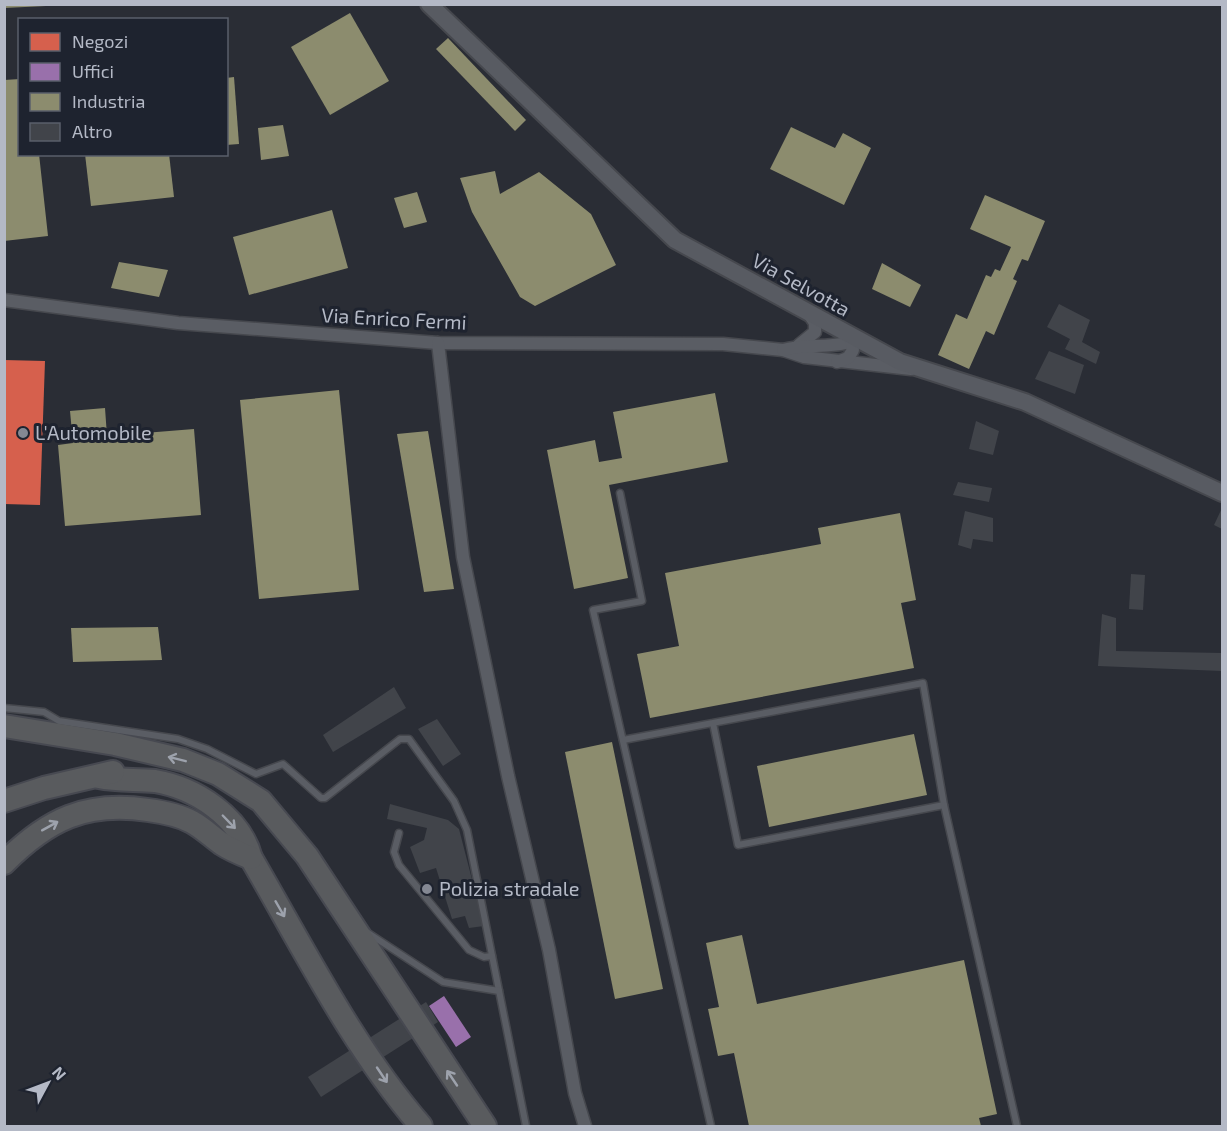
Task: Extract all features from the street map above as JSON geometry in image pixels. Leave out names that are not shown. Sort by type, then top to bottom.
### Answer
[{"type":"highway","points":[[4,726],[115,744],[183,760],[218,774],[261,801],[277,823],[307,856],[485,1126]]},
{"type":"highway","points":[[4,801],[44,788],[99,777],[115,771],[133,771],[191,779],[208,785],[277,823]]},
{"type":"highway","points":[[99,777],[116,781],[166,783],[197,796],[216,808],[235,827],[246,841],[251,858],[367,1054],[398,1099],[421,1126]]},
{"type":"highway","points":[[4,862],[22,844],[48,826],[75,814],[106,806],[166,813],[193,822],[224,845],[251,858]]},
{"type":"street","name":"Via Selvotta","points":[[429,4],[675,240],[850,337],[922,370],[1025,402],[1222,493]]},
{"type":"street","name":"Via Enrico Fermi","points":[[4,300],[178,323],[438,343],[723,344],[783,350],[804,357],[836,362],[922,370]]},
{"type":"street","points":[[799,345],[815,332],[810,314]]},
{"type":"street","points":[[836,362],[848,358],[853,350],[850,337]]},
{"type":"street","name":"Via Enrico Fermi","points":[[783,350],[799,345],[837,345],[846,343],[850,337]]},
{"type":"street","points":[[438,343],[463,557],[508,776],[549,950],[575,1093],[585,1126]]},
{"type":"lane","points":[[620,493],[642,600],[593,610],[711,1126]]},
{"type":"lane","points":[[623,740],[923,683],[944,805],[1017,1126]]},
{"type":"lane","points":[[4,708],[44,712],[59,721],[178,739],[223,756],[256,774],[283,764],[321,798],[325,798],[400,739],[409,739],[454,801],[467,830],[526,1126]]},
{"type":"lane","points":[[713,723],[738,845],[944,805]]},
{"type":"lane","points":[[399,833],[394,852],[399,865],[469,950],[478,955],[492,956]]},
{"type":"lane","points":[[351,923],[443,982],[456,986],[499,991]]},
{"type":"building: Negozi","name":"L'Automobile","points":[[4,360],[45,361],[40,505],[4,504]]},
{"type":"building: Uffici","points":[[444,996],[471,1037],[456,1047],[429,1006]]},
{"type":"building: Industria","points":[[4,4],[46,4],[46,6],[4,8]]},
{"type":"building: Industria","points":[[350,13],[389,81],[330,115],[291,47]]},
{"type":"building: Industria","points":[[448,38],[526,120],[515,131],[436,49]]},
{"type":"building: Industria","points":[[234,77],[239,144],[228,145],[228,78]]},
{"type":"building: Industria","points":[[18,79],[18,156],[39,156],[48,236],[4,241],[4,80]]},
{"type":"building: Industria","points":[[283,125],[289,156],[261,160],[258,128]]},
{"type":"building: Industria","points":[[791,127],[835,148],[843,133],[871,148],[844,205],[770,169]]},
{"type":"building: Industria","points":[[85,156],[169,156],[174,197],[91,206]]},
{"type":"building: Industria","points":[[495,171],[500,194],[539,172],[591,214],[616,265],[535,306],[520,297],[472,212],[460,178]]},
{"type":"building: Industria","points":[[417,192],[427,222],[404,228],[394,198]]},
{"type":"building: Industria","points":[[985,195],[1045,221],[1028,261],[1022,259],[1013,279],[1017,281],[994,335],[986,331],[969,369],[938,355],[956,314],[967,319],[986,275],[991,277],[995,269],[1000,271],[1011,247],[970,229]]},
{"type":"building: Industria","points":[[332,210],[348,268],[249,295],[233,237]]},
{"type":"building: Industria","points":[[119,262],[168,270],[159,297],[111,288]]},
{"type":"building: Industria","points":[[882,263],[921,285],[910,307],[872,289]]},
{"type":"building: Industria","points":[[339,390],[359,590],[259,599],[240,400]]},
{"type":"building: Industria","points":[[715,393],[728,462],[609,485],[628,578],[574,589],[547,450],[595,440],[599,462],[622,458],[613,412]]},
{"type":"building: Industria","points":[[105,408],[107,436],[194,429],[201,515],[65,526],[58,445],[73,443],[70,411]]},
{"type":"building: Industria","points":[[428,431],[454,589],[424,592],[397,434]]},
{"type":"building: Industria","points":[[900,513],[916,600],[901,603],[914,668],[650,718],[637,654],[679,646],[665,573],[821,544],[818,528]]},
{"type":"building: Industria","points":[[158,627],[162,660],[73,662],[71,628]]},
{"type":"building: Industria","points":[[914,734],[927,795],[769,827],[757,766]]},
{"type":"building: Industria","points":[[612,742],[663,989],[615,999],[565,752]]},
{"type":"building: Industria","points":[[742,935],[757,1004],[964,960],[997,1114],[979,1118],[981,1126],[749,1126],[734,1053],[718,1056],[708,1009],[719,1007],[706,943]]},
{"type":"building: Altro","points":[[1059,304],[1090,320],[1082,342],[1100,352],[1096,364],[1065,349],[1070,339],[1047,327]]},
{"type":"building: Altro","points":[[1049,351],[1084,365],[1075,394],[1035,379]]},
{"type":"building: Altro","points":[[976,421],[999,431],[993,455],[969,449]]},
{"type":"building: Altro","points":[[958,482],[992,488],[989,502],[953,495]]},
{"type":"building: Altro","points":[[1222,508],[1222,529],[1214,525]]},
{"type":"building: Altro","points":[[965,511],[993,518],[993,542],[973,539],[971,549],[958,545]]},
{"type":"building: Altro","points":[[1131,574],[1145,575],[1143,610],[1129,609]]},
{"type":"building: Altro","points":[[1102,614],[1116,618],[1116,651],[1222,653],[1222,671],[1098,666]]},
{"type":"building: Altro","points":[[394,687],[406,708],[333,752],[323,735]]},
{"type":"building: Altro","points":[[437,719],[461,754],[443,766],[418,729]]},
{"type":"building: Altro","points":[[390,804],[448,820],[459,829],[484,926],[469,928],[465,916],[452,919],[436,868],[420,873],[410,847],[424,840],[427,828],[387,819]]},
{"type":"building: Altro","points":[[426,1002],[438,1022],[321,1097],[308,1077]]},
{"type":"place","name":"L'Automobile","points":[[23,433]]},
{"type":"place","name":"Polizia stradale","points":[[427,889]]}]
